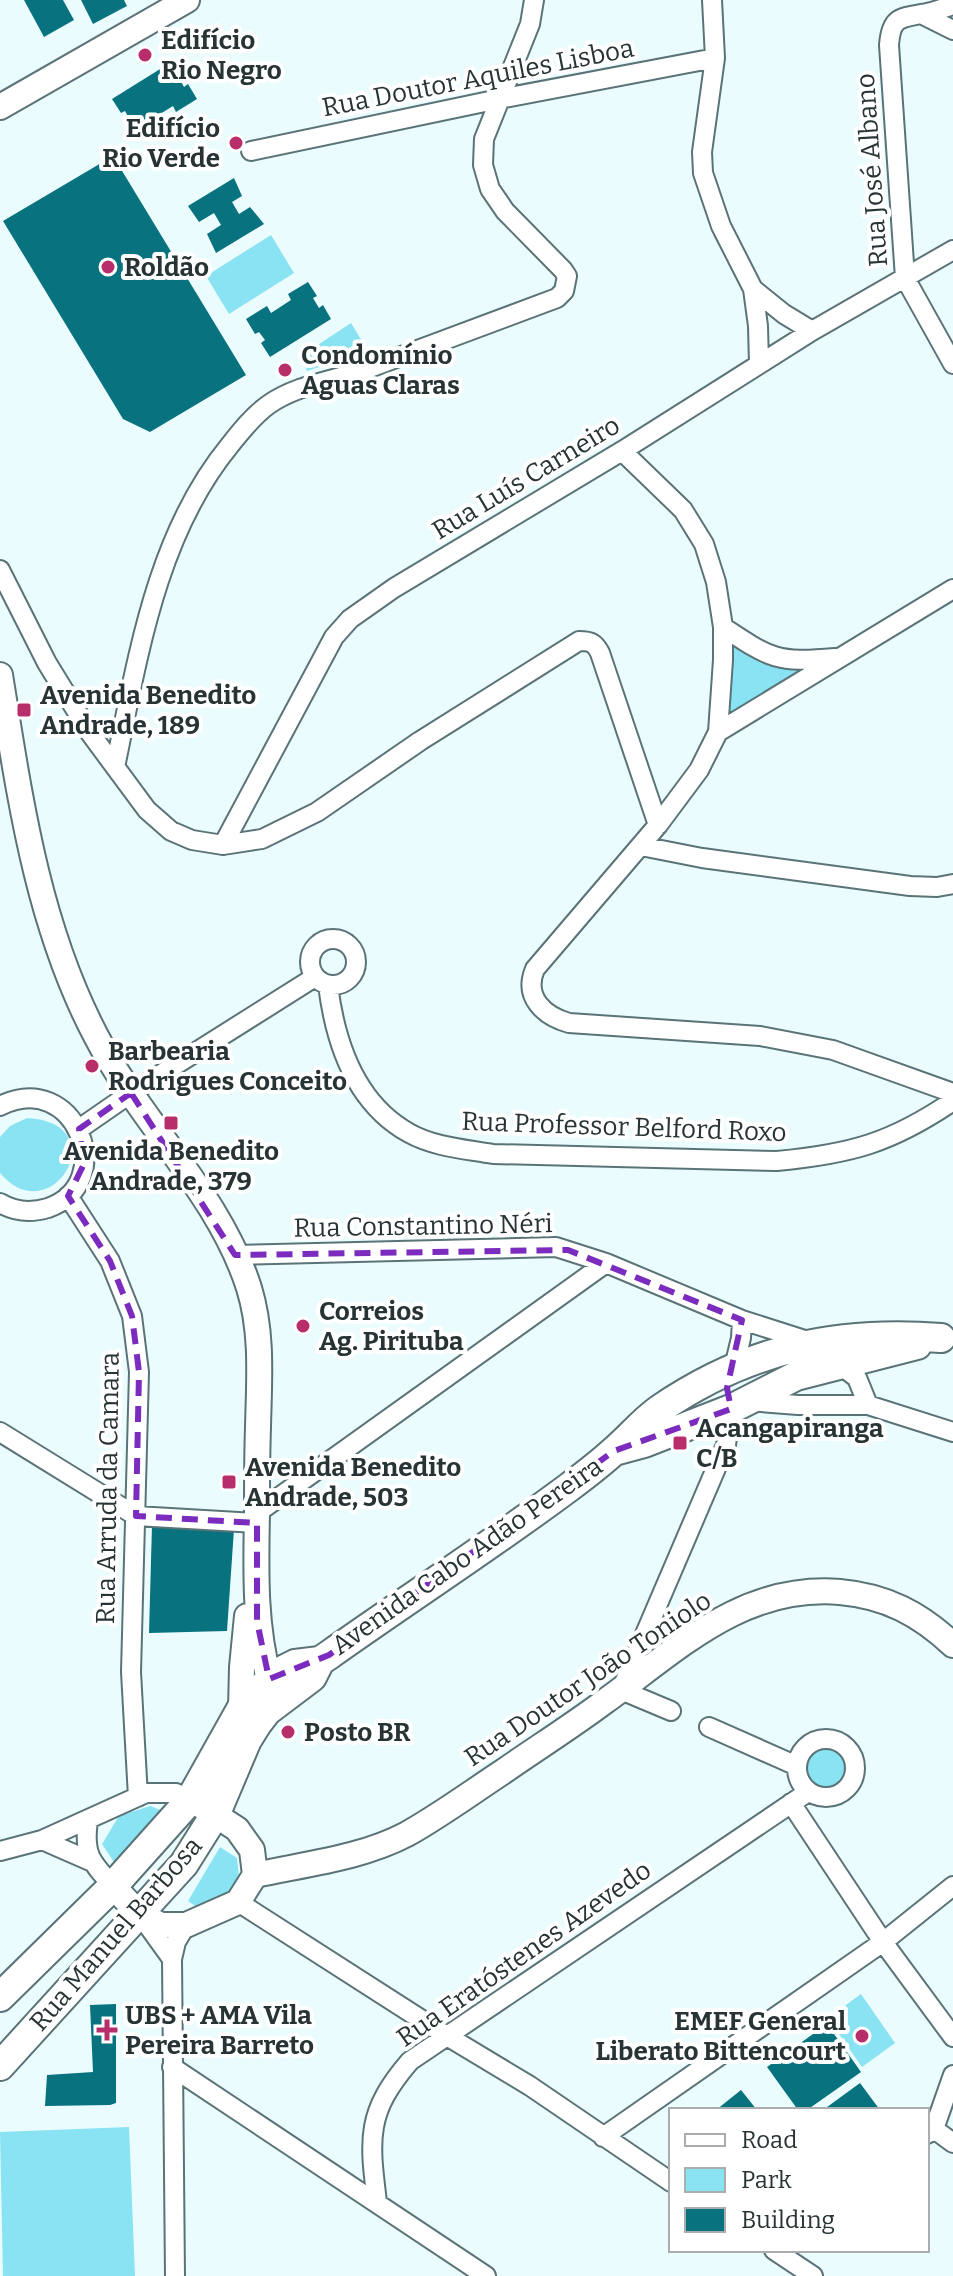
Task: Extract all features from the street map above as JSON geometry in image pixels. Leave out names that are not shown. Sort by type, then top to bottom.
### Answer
[{"type":"main road","points":[[0,107],[187,0]]},
{"type":"main road","points":[[0,675],[27,837],[69,978],[97,1038],[202,1195],[249,1288],[257,1324],[260,1369],[255,1590],[259,1641],[269,1679]]},
{"type":"main road","name":"Avenida Cabo Adão Pereira","points":[[254,1710],[269,1679],[295,1664],[320,1661],[568,1488],[658,1410],[734,1367],[774,1353],[857,1336],[947,1337]]},
{"type":"main road","name":"Avenida Cabo Adão Pereira","points":[[614,1451],[644,1443],[739,1405],[796,1376],[947,1337]]},
{"type":"main road","points":[[816,1344],[839,1364]]},
{"type":"main road","points":[[734,1367],[727,1388],[739,1405]]},
{"type":"main road","points":[[254,1710],[244,1642],[246,1620],[255,1590]]},
{"type":"main road","name":"Rua Doutor João Toniolo","points":[[255,1875],[360,1852],[404,1835],[456,1804],[621,1690],[674,1648],[737,1611],[773,1596],[815,1590],[858,1594],[897,1605],[930,1623],[953,1645]]},
{"type":"main road","name":"Avenida Cabo Adão Pereira","points":[[254,1710],[312,1677],[320,1661]]},
{"type":"main road","name":"Rua Manuel Barbosa","points":[[0,1997],[113,1886],[190,1800],[254,1710]]},
{"type":"main road","name":"Rua Manuel Barbosa","points":[[0,2066],[184,1864],[216,1813],[247,1740],[254,1710]]},
{"type":"main road","points":[[113,1886],[139,1914],[161,1925],[186,1925],[238,1902],[255,1875],[252,1850],[245,1837],[216,1813],[190,1800]]},
{"type":"street","points":[[115,767],[151,608],[176,533],[216,462],[244,427],[266,406],[288,393],[374,366],[557,298],[564,291],[567,276],[505,211],[490,189],[483,165],[484,139],[530,24],[534,0]]},
{"type":"street","points":[[712,0],[715,58],[702,152],[703,173],[721,226],[753,289],[759,364]]},
{"type":"street","name":"Rua José Albano","points":[[953,5],[897,20],[890,30],[889,45],[905,278],[953,364]]},
{"type":"street","points":[[921,14],[953,30]]},
{"type":"street","name":"Rua Doutor Aquiles Lisboa","points":[[251,151],[715,58]]},
{"type":"street","name":"Rua Luís Carneiro","points":[[223,845],[334,637],[350,619],[394,588],[622,451],[812,331],[953,250]]},
{"type":"street","points":[[753,289],[812,331]]},
{"type":"street","points":[[622,451],[683,510],[704,544],[716,582],[723,627],[718,732],[699,770],[658,825],[535,969],[531,990],[544,1011],[554,1019],[569,1023],[760,1036],[833,1050],[953,1093]]},
{"type":"street","points":[[0,570],[47,663],[90,733],[147,810],[171,831],[192,840],[223,845],[262,839],[317,812],[420,741],[579,641],[595,644],[600,653],[658,825]]},
{"type":"street","points":[[718,732],[953,589]]},
{"type":"street","points":[[723,627],[777,659],[841,658]]},
{"type":"street","points":[[641,846],[702,858],[910,886],[953,884]]},
{"type":"street","name":"Rua Professor Belford Roxo","points":[[131,1093],[322,981],[342,1052],[361,1087],[381,1111],[409,1133],[448,1147],[493,1154],[777,1161],[823,1157],[887,1140],[953,1101]]},
{"type":"street","points":[[79,1129],[131,1093]]},
{"type":"street","points":[[0,1106],[12,1100],[32,1098],[51,1102],[67,1113],[79,1129],[85,1146],[84,1164],[68,1196],[38,1211],[23,1211],[0,1203]]},
{"type":"street","name":"Rua Arruda da Camara","points":[[68,1196],[110,1261],[132,1316],[139,1372],[131,1672],[138,1797]]},
{"type":"street","name":"Rua Constantino Néri","points":[[235,1255],[556,1247],[606,1263],[742,1320],[816,1344]]},
{"type":"street","points":[[0,1432],[136,1516],[257,1518],[606,1263]]},
{"type":"street","points":[[734,1367],[742,1320]]},
{"type":"street","points":[[839,1364],[857,1378],[868,1405]]},
{"type":"street","points":[[671,1711],[621,1690],[726,1445],[739,1405],[868,1405],[953,1432]]},
{"type":"street","points":[[709,1727],[797,1766]]},
{"type":"street","points":[[834,1740],[851,1752],[856,1772],[846,1790],[827,1798],[808,1792],[801,1785],[797,1766],[799,1756],[814,1741],[834,1740]]},
{"type":"street","name":"Rua Eratóstenes Azevedo","points":[[377,2202],[371,2160],[373,2122],[389,2086],[410,2061],[808,1792]]},
{"type":"street","points":[[0,1851],[42,1840],[146,1793],[176,1793],[190,1800]]},
{"type":"street","points":[[791,1803],[883,1942],[953,2037]]},
{"type":"street","points":[[88,1821],[86,1843],[90,1861]]},
{"type":"street","points":[[42,1840],[90,1861],[113,1886]]},
{"type":"street","points":[[603,2137],[883,1942],[953,1886]]},
{"type":"street","points":[[238,1902],[530,2086],[669,2181]]},
{"type":"street","points":[[139,1914],[172,1959]]},
{"type":"street","points":[[175,2276],[172,1959],[176,1942],[186,1925]]},
{"type":"street","points":[[172,2067],[486,2276]]},
{"type":"street","points":[[953,2075],[931,2132],[953,2143]]},
{"type":"street","points":[[777,2252],[813,2276]]},
{"type":"highlighted area","points":[[131,1093],[235,1255],[568,1250],[742,1320],[727,1388],[731,1409],[614,1451],[329,1655],[269,1679],[257,1621],[257,1523],[136,1516],[139,1372],[132,1316],[110,1261],[68,1196],[84,1164],[79,1129]]},
{"type":"green space","points":[[271,235],[294,273],[229,314],[206,276]]},
{"type":"green space","points":[[351,323],[368,351],[307,371],[307,352]]},
{"type":"green space","points":[[732,643],[814,664],[726,717]]},
{"type":"green space","points":[[27,1118],[54,1124],[68,1137],[72,1154],[67,1170],[55,1184],[39,1191],[20,1188],[0,1173],[0,1137],[10,1126]]},
{"type":"green space","points":[[827,1746],[842,1753],[849,1768],[842,1783],[827,1790],[812,1783],[805,1768],[812,1753]]},
{"type":"green space","points":[[150,1806],[166,1812],[114,1862],[102,1844],[119,1816]]},
{"type":"green space","points":[[220,1847],[237,1858],[239,1876],[232,1894],[198,1908],[188,1901]]},
{"type":"green space","points":[[861,1994],[895,2043],[862,2067],[828,2018]]},
{"type":"green space","points":[[129,2127],[135,2276],[3,2276],[0,2132]]},
{"type":"building","points":[[24,0],[63,0],[74,20],[44,37]]},
{"type":"building","points":[[81,0],[124,0],[127,6],[93,24]]},
{"type":"building","points":[[173,61],[183,75],[179,78],[184,87],[188,84],[197,99],[176,112],[173,106],[152,119],[155,124],[135,137],[127,123],[130,120],[125,111],[121,113],[112,99]]},
{"type":"building","points":[[113,156],[246,375],[150,432],[123,419],[3,221]]},
{"type":"building","points":[[234,178],[242,196],[232,202],[239,214],[250,207],[264,224],[216,253],[207,234],[221,225],[214,213],[199,222],[188,206]]},
{"type":"building","points":[[308,282],[317,296],[313,298],[319,308],[323,305],[331,319],[270,357],[261,343],[265,340],[259,332],[255,334],[246,319],[267,306],[271,313],[291,300],[288,294]]},
{"type":"building","points":[[152,1525],[234,1529],[227,1631],[149,1633]]},
{"type":"building","points":[[116,2004],[116,2103],[45,2106],[47,2075],[93,2072],[90,2005]]},
{"type":"building","points":[[827,2024],[861,2072],[810,2108],[797,2108],[767,2067]]},
{"type":"building","name":"EMEF General Liberato Bittencourt","points":[[860,2083],[879,2108],[826,2108]]},
{"type":"building","points":[[741,2090],[755,2108],[718,2108]]},
{"type":"place","name":"Edifício Rio Negro","points":[[145,55]]},
{"type":"place","name":"Edifício Rio Verde","points":[[236,143]]},
{"type":"place","name":"Roldão","points":[[108,267]]},
{"type":"place","name":"Condomínio Aguas Claras","points":[[285,370]]},
{"type":"place","name":"Avenida Benedito Andrade, 189","points":[[24,710]]},
{"type":"place","name":"Barbearia Rodrigues Conceito","points":[[92,1066]]},
{"type":"place","name":"Avenida Benedito Andrade, 379","points":[[171,1123]]},
{"type":"place","name":"Correios Ag. Pirituba","points":[[303,1326]]},
{"type":"place","name":"Acangapiranga C/B","points":[[680,1443]]},
{"type":"place","name":"Avenida Benedito Andrade, 503","points":[[229,1482]]},
{"type":"place","name":"Posto BR","points":[[288,1732]]},
{"type":"place","name":"UBS + AMA Vila Pereira Barreto","points":[[107,2030]]},
{"type":"place","name":"EMEF General Liberato Bittencourt","points":[[862,2036]]}]
